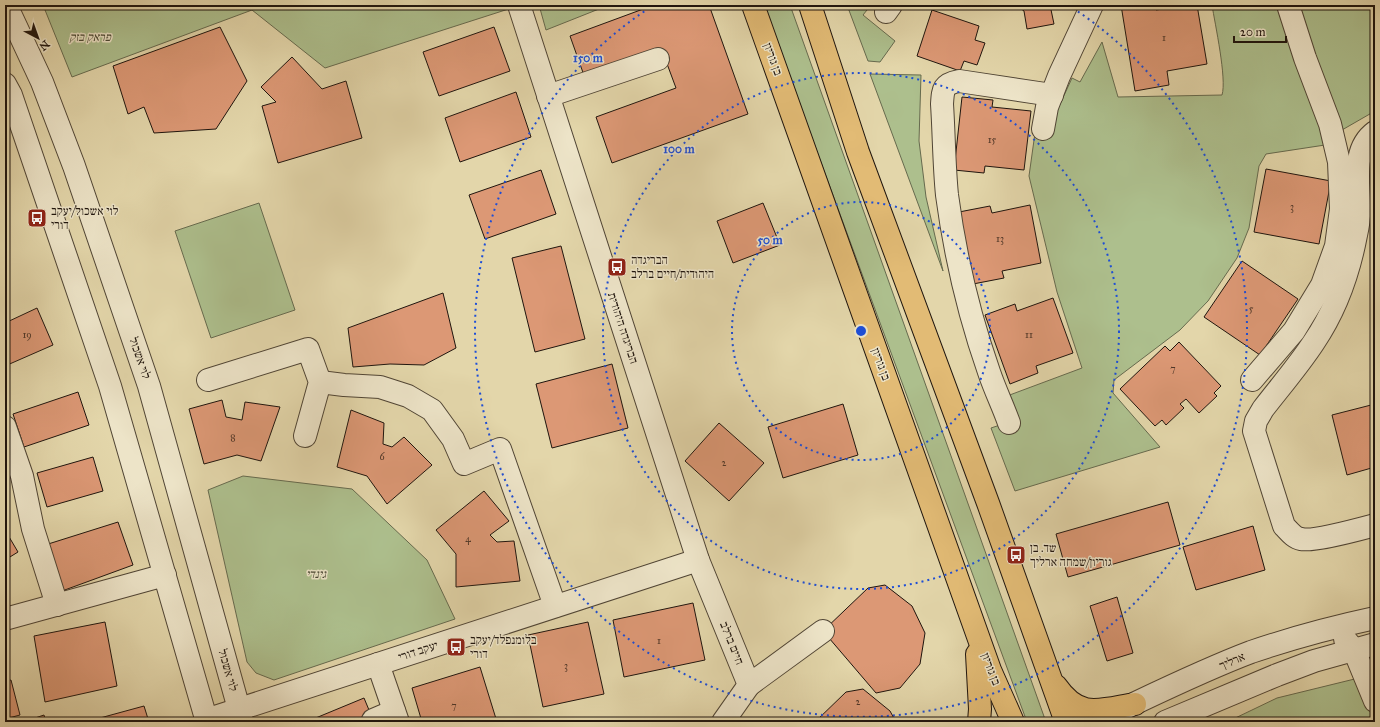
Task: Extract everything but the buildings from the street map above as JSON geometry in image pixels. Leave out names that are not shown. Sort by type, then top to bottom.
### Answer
[{"type":"main road","name":"בן גוריון","points":[[754,5],[990,670],[1013,722]]},
{"type":"main road","points":[[810,5],[858,152],[985,496],[1066,722]]},
{"type":"main road","points":[[976,630],[980,710],[979,722]]},
{"type":"main road","points":[[1050,677],[1070,702],[1080,709],[1104,709],[1135,704]]},
{"type":"street","name":"לוי אשכול","points":[[6,5],[45,89],[149,386],[241,716]]},
{"type":"street","name":"הבריגדה היהודית","points":[[519,5],[698,560]]},
{"type":"street","points":[[1043,129],[1047,108],[1059,76],[1092,5]]},
{"type":"street","points":[[1252,380],[1294,331],[1322,285],[1336,246],[1341,209],[1339,162],[1330,124],[1288,5]]},
{"type":"street","points":[[548,96],[658,60]]},
{"type":"street","points":[[1009,423],[989,374],[978,338],[964,287],[954,238],[947,193],[942,104],[943,93],[946,86],[951,82],[959,81],[1052,95]]},
{"type":"street","points":[[5,84],[11,95],[110,386],[207,721]]},
{"type":"street","points":[[1375,132],[1370,136],[1362,148],[1358,160],[1360,207],[1356,235],[1350,263],[1334,307],[1315,342],[1263,409],[1256,421],[1254,431],[1284,526],[1292,535],[1301,539],[1314,539],[1375,525]]},
{"type":"street","points":[[208,380],[308,348],[320,382],[305,436]]},
{"type":"street","points":[[320,382],[344,386],[380,387],[408,396],[432,410],[453,439],[464,464],[500,449],[555,606]]},
{"type":"street","points":[[5,427],[22,476],[33,529],[57,605]]},
{"type":"street","name":"יעקב דורי","points":[[207,721],[241,716],[378,664],[698,560]]},
{"type":"street","name":"חיים ברלב","points":[[698,560],[749,685]]},
{"type":"street","points":[[5,619],[164,575]]},
{"type":"street","name":"ארליך","points":[[1095,722],[1250,653],[1284,641],[1333,627],[1375,618]]},
{"type":"street","points":[[1333,627],[1354,650],[1375,701]]},
{"type":"street","points":[[723,722],[749,685],[823,631]]},
{"type":"street","points":[[1165,722],[1277,674],[1314,661],[1375,644]]},
{"type":"street","points":[[373,720],[396,716],[378,664]]},
{"type":"green space","name":"פראק בזק","points":[[43,5],[521,5],[325,68],[252,10],[72,77]]},
{"type":"green space","points":[[539,5],[609,5],[546,30]]},
{"type":"green space","points":[[763,5],[790,5],[1046,722],[1027,722]]},
{"type":"green space","points":[[847,5],[871,5],[863,15],[895,41],[880,62],[868,61]]},
{"type":"green space","points":[[1212,5],[1278,5],[1319,116],[1325,145],[1266,154],[1259,166],[1249,228],[1237,258],[1208,301],[1180,330],[1114,380],[1113,393],[1160,447],[1015,491],[991,428],[1018,419],[1007,396],[1082,368],[1057,292],[1029,176],[1035,133],[1056,113],[1072,78],[1080,82],[1102,42],[1118,97],[1222,95],[1222,65]]},
{"type":"green space","points":[[1294,5],[1375,5],[1375,111],[1342,130]]},
{"type":"green space","points":[[870,74],[921,75],[919,141],[926,197],[943,271]]},
{"type":"green space","points":[[259,203],[295,310],[211,338],[175,231]]},
{"type":"green space","name":"גינדי","points":[[243,476],[352,489],[427,560],[455,619],[274,680],[256,673],[247,662],[208,490]]},
{"type":"green space","points":[[1375,674],[1375,722],[1227,722],[1277,698]]},
{"type":"place","name":"לוי אשכול/יעקב דורי","points":[[37,218]]},
{"type":"place","name":"הבריגדה היהודית/חיים ברלב","points":[[617,267]]},
{"type":"place","name":"שד. בן גוריון/שמחה ארליך","points":[[1016,555]]},
{"type":"place","name":"בלומנפלד/יעקב דורי","points":[[456,647]]}]
